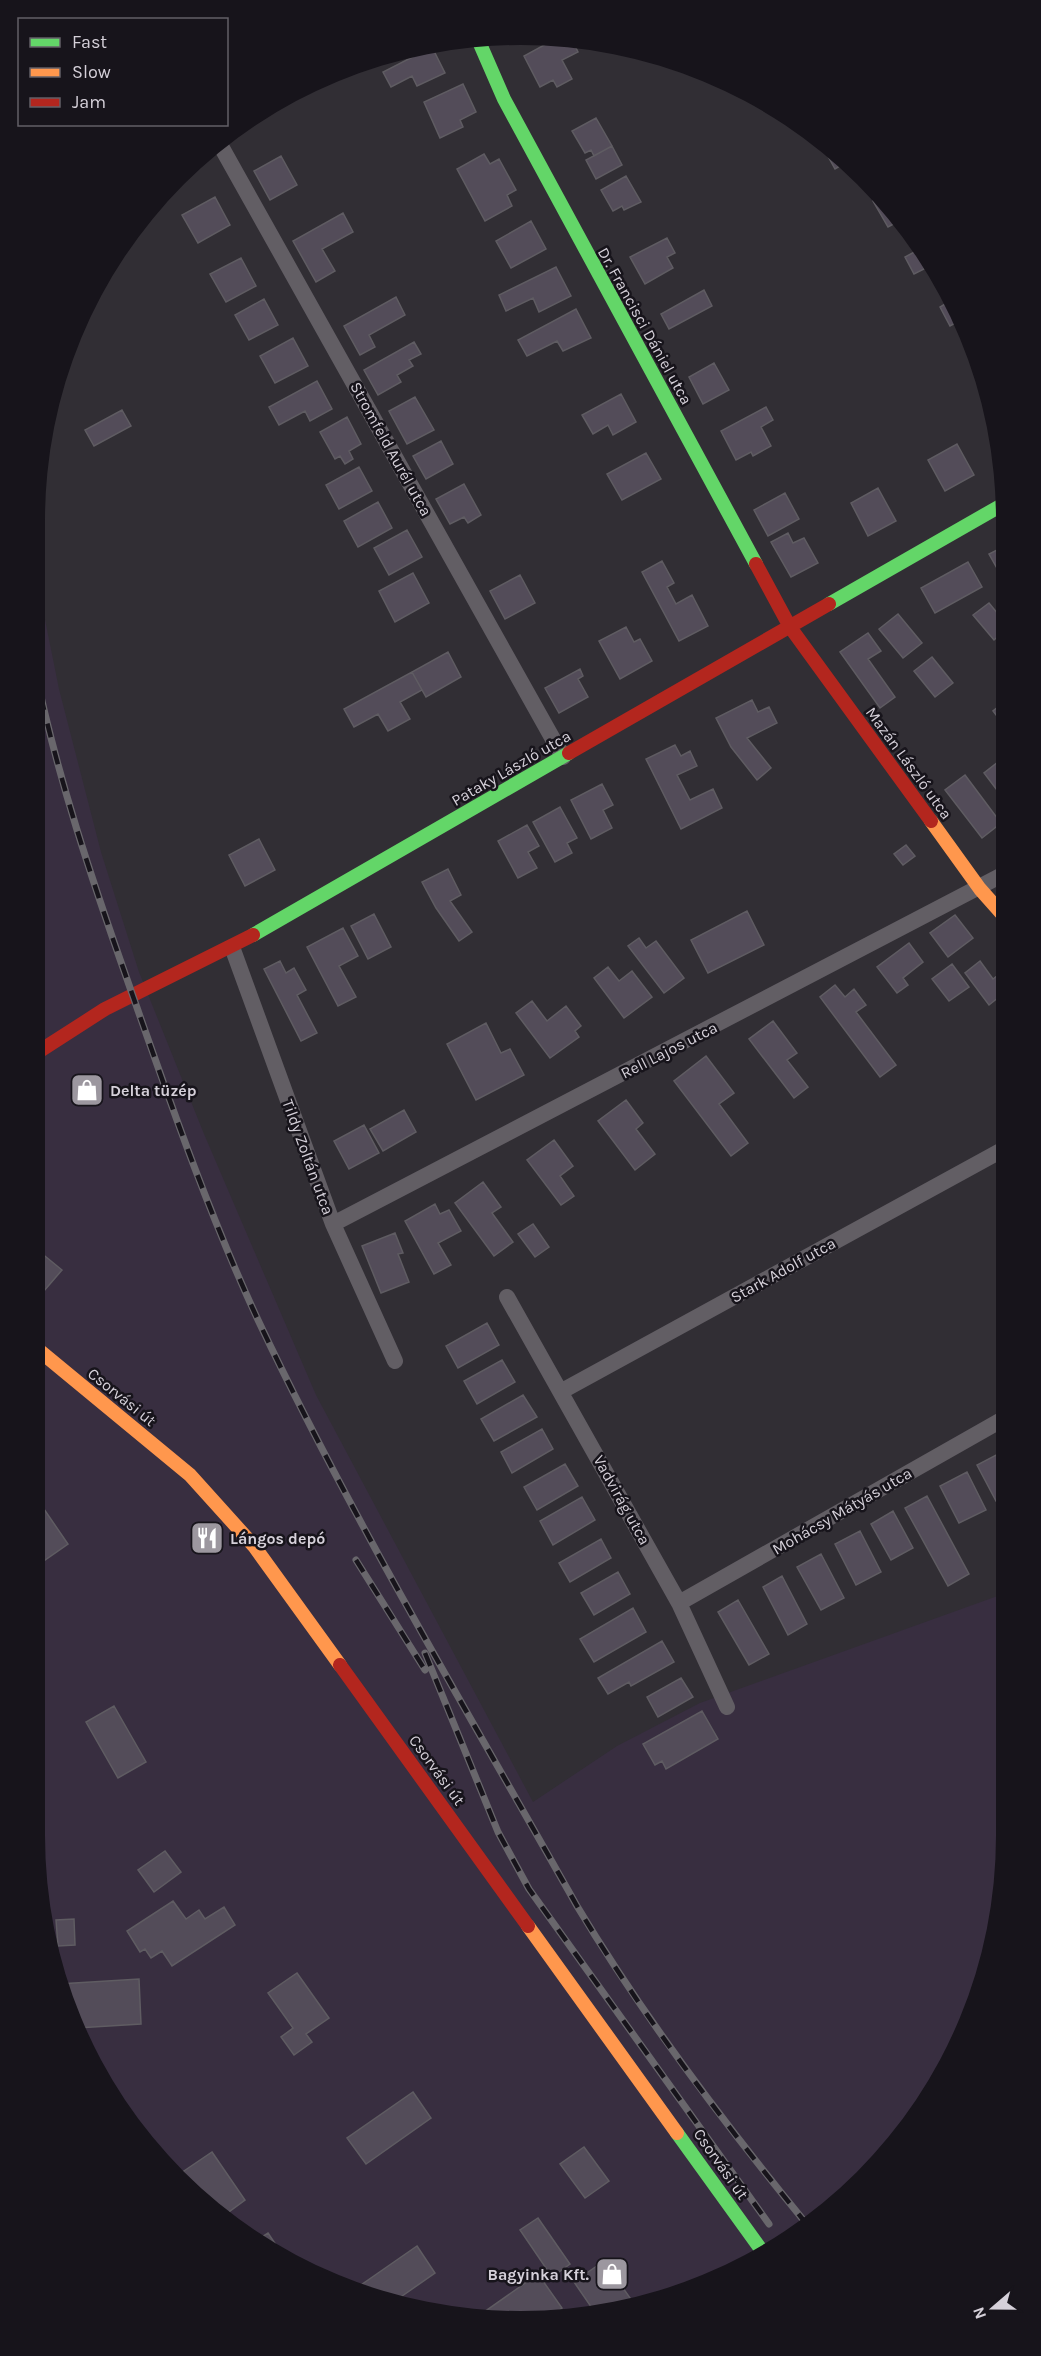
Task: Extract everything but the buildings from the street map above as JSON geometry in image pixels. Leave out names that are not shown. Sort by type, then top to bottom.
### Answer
[{"type":"street","name":"Dr. Francisci Dániel utca","points":[[481,47],[504,99],[790,627]]},
{"type":"street","name":"Stromfeld Aurél utca","points":[[223,150],[563,757]]},
{"type":"street","name":"Pataky László utca","points":[[45,1046],[60,1034],[132,995],[232,948],[996,510]]},
{"type":"street","name":"Mazán László utca","points":[[790,627],[996,907]]},
{"type":"street","name":"Rell Lajos utca","points":[[333,1224],[996,879]]},
{"type":"street","name":"Tildy Zoltán utca","points":[[232,948],[333,1224],[395,1361]]},
{"type":"street","name":"Stark Adolf utca","points":[[562,1391],[996,1153]]},
{"type":"street","name":"Vadvirág utca","points":[[507,1297],[562,1391],[679,1603],[727,1707]]},
{"type":"street","name":"Csorvási út","points":[[45,1356],[190,1475],[254,1546],[758,2247]]},
{"type":"street","name":"Mohácsy Mátyás utca","points":[[679,1603],[996,1423]]},
{"type":"shaded area","points":[[45,620],[59,689],[101,852],[139,972],[204,1134],[316,1395],[533,1802],[617,1746],[700,1703],[996,1597],[995,1867],[992,1898],[980,1959],[960,2017],[947,2046],[916,2100],[898,2125],[857,2172],[810,2213],[785,2231],[731,2262],[673,2286],[644,2295],[583,2307],[552,2310],[520,2311],[458,2307],[397,2295],[368,2286],[310,2262],[283,2247],[256,2231],[207,2193],[184,2172],[143,2125],[125,2100],[94,2046],[70,1988],[54,1928],[46,1867]]},
{"type":"railway","points":[[45,713],[76,827],[101,905],[189,1152],[239,1279],[295,1395],[412,1616],[577,1906],[629,1989],[685,2069],[802,2219]]},
{"type":"railway","points":[[356,1560],[425,1670]]},
{"type":"railway","points":[[425,1653],[498,1832],[529,1889],[769,2224]]},
{"type":"traffic: fast","points":[[481,47],[504,99],[756,564]]},
{"type":"traffic: fast","points":[[829,604],[996,509]]},
{"type":"traffic: fast","points":[[253,935],[569,753]]},
{"type":"traffic: fast","points":[[677,2133],[759,2246]]},
{"type":"traffic: slow","points":[[931,821],[980,889],[996,907]]},
{"type":"traffic: slow","points":[[45,1355],[190,1475],[254,1546],[340,1665]]},
{"type":"traffic: slow","points":[[528,1926],[677,2133]]},
{"type":"traffic: jam","points":[[756,564],[790,627],[931,821]]},
{"type":"traffic: jam","points":[[569,753],[829,604]]},
{"type":"traffic: jam","points":[[45,1048],[105,1009],[253,935]]},
{"type":"traffic: jam","points":[[340,1665],[528,1926]]},
{"type":"place","name":"Delta tüzép","points":[[87,1090]]},
{"type":"place","name":"Lángos depó","points":[[207,1538]]},
{"type":"place","name":"Bagyinka Kft.","points":[[612,2274]]}]
